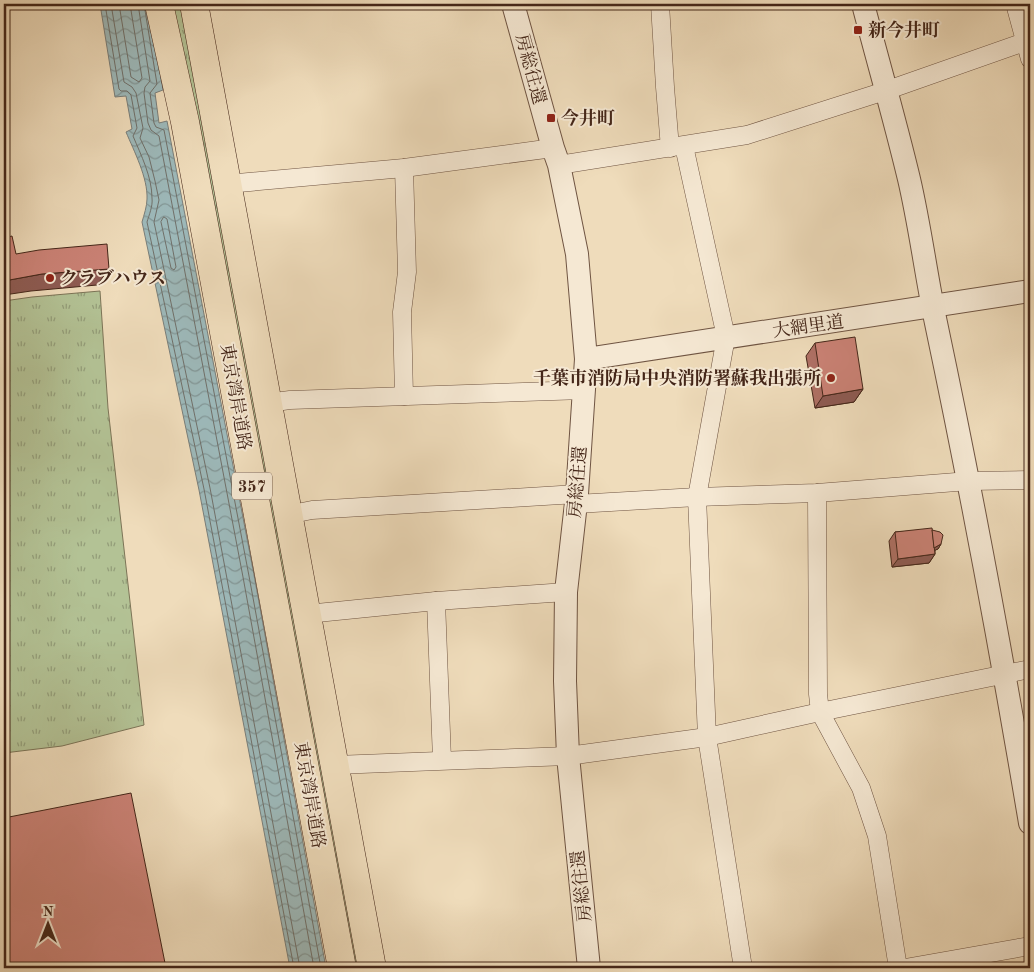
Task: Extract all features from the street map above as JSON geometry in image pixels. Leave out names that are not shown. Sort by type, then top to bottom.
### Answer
[{"type":"highway","name":"東京湾岸道路","points":[[159,4],[188,141],[342,968]]},
{"type":"highway","name":"東京湾岸道路","points":[[194,4],[372,968]]},
{"type":"street","name":"房総往還","points":[[513,4],[556,157],[578,254],[586,360],[576,499],[566,592],[565,681],[568,756],[589,968]]},
{"type":"street","points":[[660,4],[665,87],[677,147],[726,337],[697,497],[707,737],[743,968]]},
{"type":"street","points":[[863,4],[909,178],[923,243],[933,305],[969,481],[1005,674],[1030,823]]},
{"type":"street","points":[[1016,4],[1028,41],[1030,59]]},
{"type":"street","points":[[227,184],[677,147],[747,135],[1028,41]]},
{"type":"street","points":[[404,168],[407,272],[402,312],[404,396]]},
{"type":"street","name":"大網里道","points":[[586,360],[726,337],[830,323],[933,305],[1030,292]]},
{"type":"street","points":[[267,403],[290,400],[584,390]]},
{"type":"street","points":[[287,515],[312,510],[576,499],[697,497],[817,492],[969,481],[1030,480]]},
{"type":"street","points":[[817,492],[818,694],[820,712],[861,788],[875,830],[898,968]]},
{"type":"street","points":[[307,614],[436,601],[566,592]]},
{"type":"street","points":[[436,601],[442,760]]},
{"type":"street","points":[[335,765],[568,756],[707,737],[1030,669]]},
{"type":"street","points":[[905,968],[1030,946]]},
{"type":"green space","points":[[168,4],[183,4],[362,968],[350,968]]},
{"type":"green space","points":[[100,291],[108,408],[144,725],[62,746],[4,753],[4,301]]},
{"type":"water","points":[[100,4],[149,4],[163,90],[155,93],[159,123],[167,121],[254,575],[326,968],[290,968],[199,490],[142,222],[147,202],[147,191],[140,165],[126,132],[132,129],[126,96],[115,97]]},
{"type":"building","points":[[12,236],[16,254],[107,244],[109,269],[42,274],[4,281],[4,238]]},
{"type":"building","points":[[855,337],[863,389],[823,396],[815,343]]},
{"type":"building","points":[[932,528],[935,554],[898,559],[895,532]]},
{"type":"building","points":[[932,530],[943,535],[941,544],[934,548]]},
{"type":"building","points":[[131,793],[166,968],[4,968],[4,818]]},
{"type":"place","name":"新今井町","points":[[858,30]]},
{"type":"place","name":"今井町","points":[[551,118]]},
{"type":"place","name":"クラブハウス","points":[[50,278]]},
{"type":"place","name":"千葉市消防局中央消防署蘇我出張所","points":[[831,378]]}]
